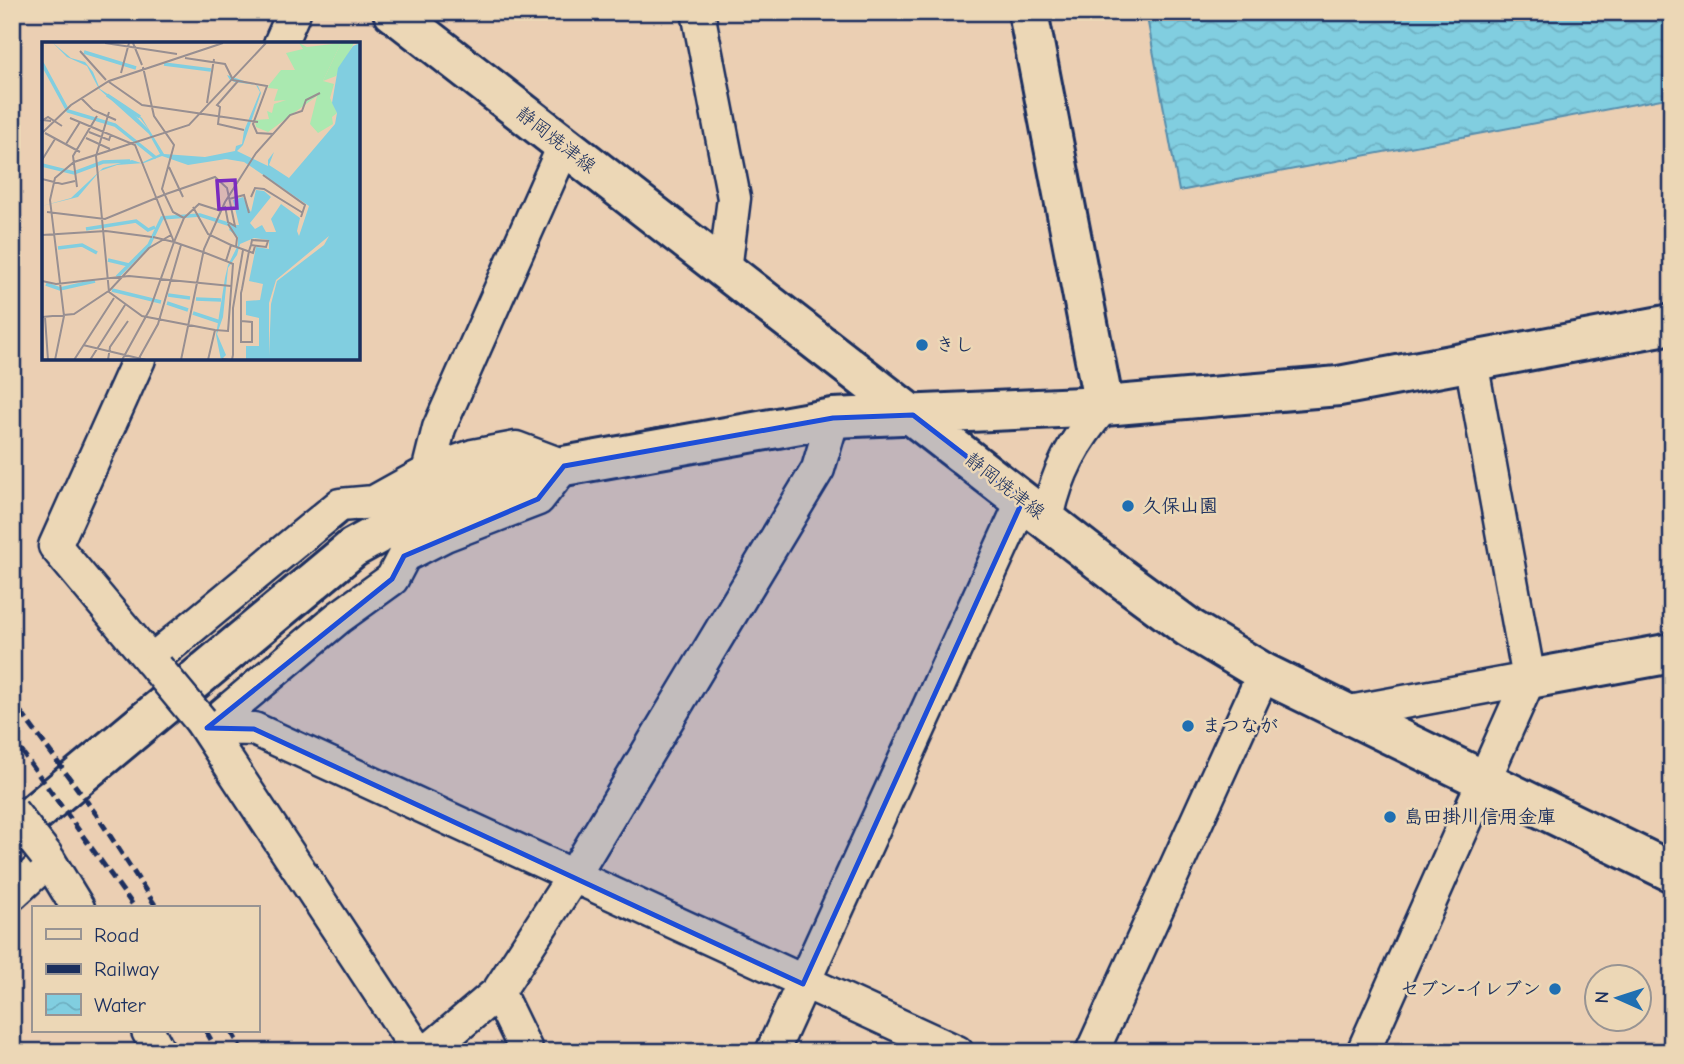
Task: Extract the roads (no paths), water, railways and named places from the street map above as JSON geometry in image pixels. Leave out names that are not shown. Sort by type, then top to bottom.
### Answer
[{"type":"street","points":[[281,42],[294,12]]},
{"type":"street","name":"静岡焼津線","points":[[393,12],[1189,628],[1264,673],[1672,872]]},
{"type":"street","points":[[698,12],[734,198],[725,270]]},
{"type":"street","points":[[1028,12],[1104,406]]},
{"type":"street","points":[[428,472],[439,428],[564,146]]},
{"type":"street","points":[[12,832],[353,548],[435,503],[494,484],[565,466],[833,418],[1104,406],[1339,386],[1672,324]]},
{"type":"street","points":[[139,360],[55,546],[204,724],[419,1052]]},
{"type":"street","points":[[1363,1052],[1530,679],[1471,361]]},
{"type":"street","points":[[772,1052],[1035,510],[1052,493],[1063,462],[1080,434],[1104,406]]},
{"type":"street","points":[[427,1052],[499,992],[574,875],[818,468],[833,418]]},
{"type":"street","points":[[154,665],[340,505],[373,502],[428,472],[473,456],[516,447],[565,466]]},
{"type":"street","points":[[204,724],[392,579],[404,556],[445,534],[538,499],[565,466]]},
{"type":"street","points":[[1344,713],[1672,653]]},
{"type":"street","points":[[1091,1052],[1264,673]]},
{"type":"street","points":[[204,724],[254,729],[574,875],[803,984],[957,1052]]},
{"type":"street","points":[[12,812],[47,857],[77,906]]},
{"type":"street","points":[[12,894],[47,857]]},
{"type":"street","points":[[499,992],[527,1052]]},
{"type":"street","points":[[149,1032],[159,1052]]},
{"type":"water","points":[[1146,12],[1672,12],[1672,97],[1179,191]]},
{"type":"railway","points":[[12,700],[96,814],[156,906]]},
{"type":"railway","points":[[12,738],[134,906]]},
{"type":"railway","points":[[207,1032],[218,1052]]},
{"type":"railway","points":[[232,1032],[243,1052]]},
{"type":"place","name":"きし","points":[[922,345]]},
{"type":"place","name":"久保山園","points":[[1128,506]]},
{"type":"place","name":"まつなが","points":[[1188,726]]},
{"type":"place","name":"島田掛川信用金庫","points":[[1390,817]]},
{"type":"place","name":"セブン-イレブン","points":[[1555,989]]}]
